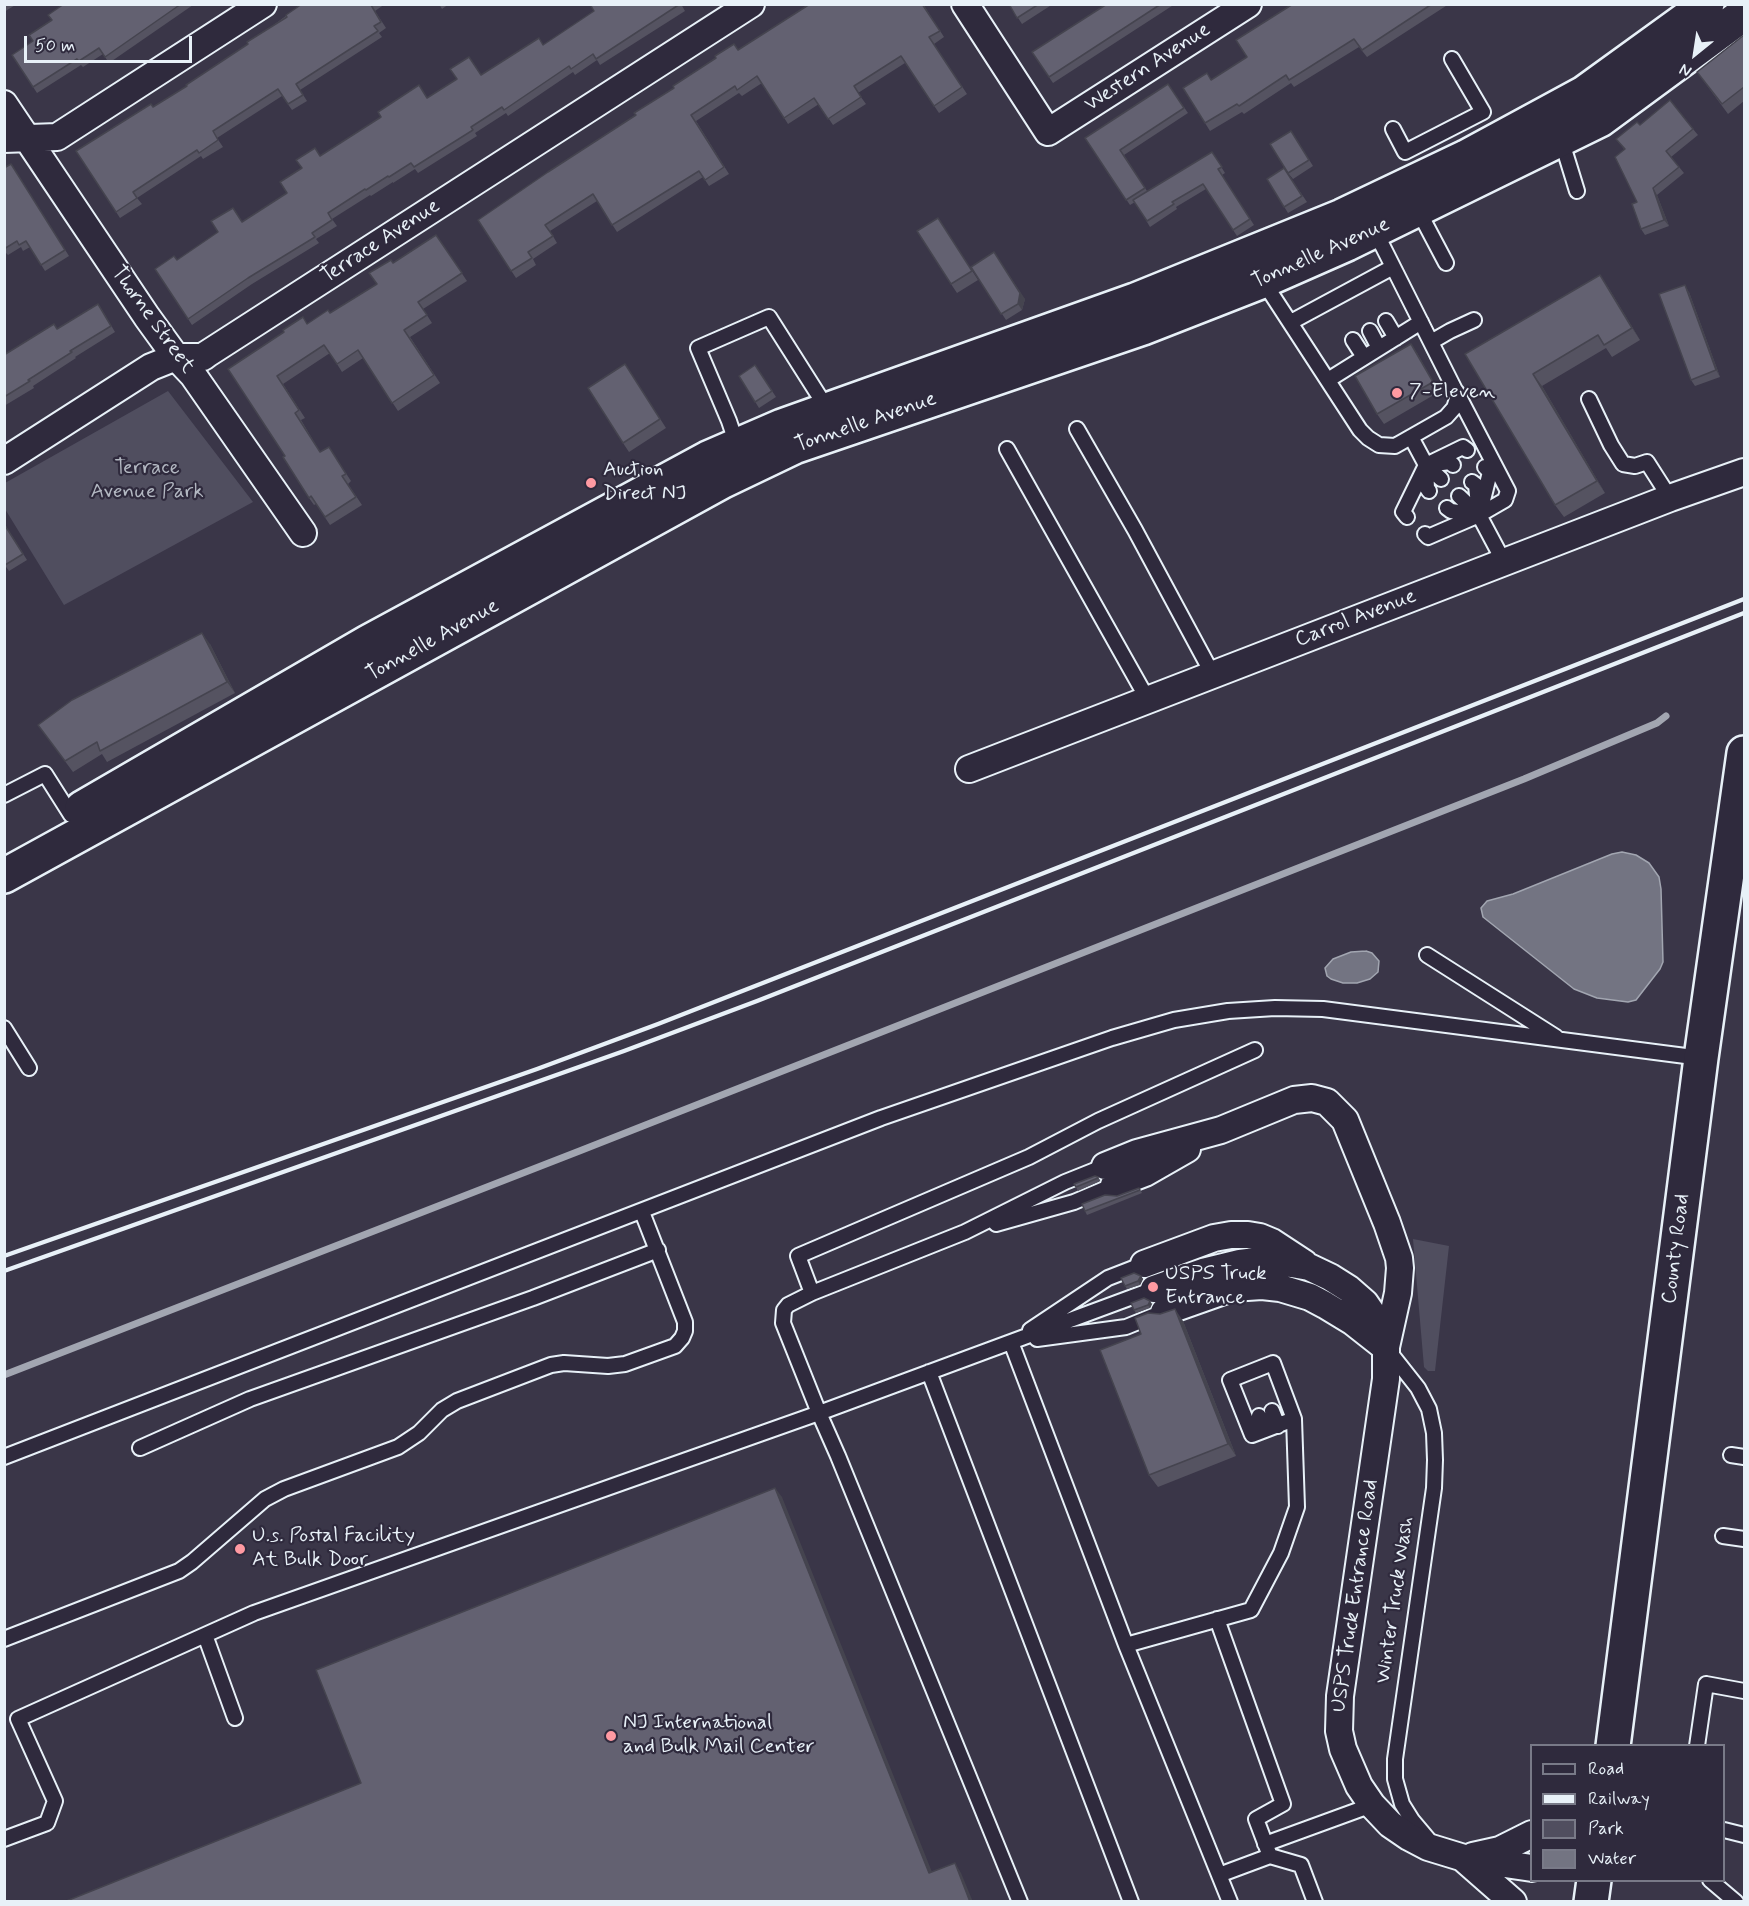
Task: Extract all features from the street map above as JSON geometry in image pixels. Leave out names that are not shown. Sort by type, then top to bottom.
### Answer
[{"type":"main road","name":"Tonnelle Avenue","points":[[4,853],[368,642],[708,458],[782,426],[1135,300],[1342,216],[1456,147],[1584,93],[1707,4]]},
{"type":"main road","name":"Tonnelle Avenue","points":[[4,876],[713,487],[794,447],[1143,328],[1263,281],[1375,231],[1600,120],[1744,14]]},
{"type":"main road","name":"County Road","points":[[1611,1740],[1701,1058],[1740,824],[1744,753]]},
{"type":"street","points":[[15,138],[57,137],[263,4]]},
{"type":"street","name":"Terrace Avenue","points":[[4,461],[151,367],[176,357],[203,357],[751,4]]},
{"type":"street","name":"Western Avenue","points":[[965,4],[1048,132],[1248,4]]},
{"type":"street","name":"Thorne Street","points":[[4,104],[15,138],[176,357],[193,375],[303,533]]},
{"type":"street","name":"Carrol Avenue","points":[[969,770],[1503,562],[1744,472]]},
{"type":"street","name":"USPS Truck Entrance Road","points":[[1109,1175],[1137,1153],[1221,1130],[1304,1098],[1320,1099],[1335,1108],[1345,1120],[1396,1247],[1400,1268],[1398,1293],[1386,1348],[1384,1395],[1339,1712],[1339,1731],[1343,1749],[1359,1786],[1372,1805],[1390,1824],[1409,1837],[1455,1856],[1530,1868]]},
{"type":"street","name":"USPS Truck Entrance Road","points":[[1144,1264],[1214,1238],[1248,1234],[1260,1237],[1287,1250],[1309,1267],[1330,1276],[1349,1289],[1365,1304],[1376,1319],[1386,1348]]},
{"type":"street","name":"USPS Truck Entrance Road","points":[[1159,1300],[1203,1272],[1240,1263],[1266,1262],[1309,1267]]},
{"type":"street","points":[[1159,1300],[1232,1288],[1262,1286],[1280,1288],[1325,1305],[1353,1322],[1386,1348]]},
{"type":"street","points":[[1455,1856],[1500,1850],[1530,1835]]},
{"type":"street","points":[[1455,1856],[1513,1902]]},
{"type":"lane","points":[[1452,59],[1482,112],[1456,147]]},
{"type":"lane","points":[[1393,129],[1405,152],[1428,140],[1456,147]]},
{"type":"lane","points":[[1428,140],[1456,147]]},
{"type":"lane","points":[[1561,140],[1577,190]]},
{"type":"lane","points":[[1418,210],[1446,263]]},
{"type":"lane","points":[[1375,231],[1508,491],[1505,500],[1479,514],[1428,537],[1425,534]]},
{"type":"lane","points":[[1291,322],[1334,306],[1367,288],[1393,267]]},
{"type":"lane","points":[[1263,281],[1360,430],[1372,442],[1386,447],[1395,446],[1451,413],[1458,396],[1456,389]]},
{"type":"lane","points":[[737,446],[729,421],[698,348],[769,317],[828,410]]},
{"type":"lane","points":[[1431,342],[1474,320]]},
{"type":"lane","points":[[1386,321],[1396,338]]},
{"type":"lane","points":[[1328,380],[1421,322]]},
{"type":"lane","points":[[1370,331],[1379,348]]},
{"type":"lane","points":[[1353,340],[1364,357]]},
{"type":"lane","points":[[1589,399],[1611,445],[1623,464],[1635,466],[1647,462],[1670,498]]},
{"type":"lane","points":[[1077,429],[1212,675]]},
{"type":"lane","points":[[1411,438],[1426,465],[1441,479]]},
{"type":"lane","points":[[1412,511],[1403,512],[1426,465],[1463,447],[1467,450]]},
{"type":"lane","points":[[1007,449],[1148,700]]},
{"type":"lane","points":[[1426,465],[1450,462],[1453,465]]},
{"type":"lane","points":[[1426,465],[1429,491]]},
{"type":"lane","points":[[1479,514],[1490,472],[1485,467]]},
{"type":"lane","points":[[1472,482],[1476,485],[1479,514],[1503,562]]},
{"type":"lane","points":[[1459,496],[1479,514]]},
{"type":"lane","points":[[1447,508],[1451,512],[1479,514]]},
{"type":"lane","points":[[1434,522],[1438,526],[1479,514]]},
{"type":"lane","points":[[4,795],[45,774],[71,815]]},
{"type":"lane","points":[[1427,955],[1561,1040]]},
{"type":"lane","points":[[4,1457],[881,1118],[1112,1038],[1174,1020],[1228,1011],[1275,1008],[1323,1009],[1701,1058]]},
{"type":"lane","points":[[4,1028],[29,1068]]},
{"type":"lane","points":[[812,1293],[798,1256],[1029,1157],[1098,1121],[1255,1050]]},
{"type":"lane","points":[[965,1232],[1074,1202],[1109,1175]]},
{"type":"lane","points":[[1020,1902],[803,1375],[783,1323],[784,1310],[792,1301],[965,1232],[1065,1182],[1109,1175]]},
{"type":"lane","points":[[4,1639],[178,1571],[192,1562],[254,1507],[270,1496],[398,1447],[419,1433],[442,1410],[457,1401],[551,1365],[564,1363],[608,1366],[625,1364],[675,1346],[682,1338],[685,1322],[642,1212]]},
{"type":"lane","points":[[140,1448],[250,1399],[533,1298],[658,1250]]},
{"type":"lane","points":[[1011,1342],[1108,1278],[1144,1264]]},
{"type":"lane","points":[[1011,1342],[1126,1327],[1159,1300]]},
{"type":"lane","points":[[4,1839],[46,1822],[55,1801],[11,1722],[254,1613],[819,1413],[1011,1342],[1159,1300]]},
{"type":"lane","points":[[1011,1342],[1126,1645],[1230,1902]]},
{"type":"lane","name":"Winter Truck Wash","points":[[1386,1348],[1418,1388],[1429,1409],[1434,1433],[1435,1460],[1434,1488],[1395,1759],[1395,1779],[1402,1804],[1412,1820],[1423,1834],[1455,1856]]},
{"type":"lane","points":[[1126,1645],[1251,1610],[1281,1553],[1297,1507],[1294,1419],[1273,1363],[1250,1376],[1230,1380],[1252,1435],[1294,1419]]},
{"type":"lane","points":[[929,1372],[1131,1902]]},
{"type":"lane","points":[[1266,1413],[1271,1428]]},
{"type":"lane","points":[[1723,1536],[1744,1539]]},
{"type":"lane","points":[[1217,1620],[1283,1804],[1256,1819],[1268,1850],[1301,1865],[1315,1902]]},
{"type":"lane","points":[[205,1635],[235,1718]]},
{"type":"lane","points":[[1697,1744],[1706,1684],[1744,1691]]},
{"type":"lane","points":[[1219,1875],[1336,1818],[1372,1805]]},
{"type":"lane","points":[[1725,1830],[1744,1835]]},
{"type":"lane","points":[[1711,1882],[1736,1902]]},
{"type":"green space","name":"Terrace Avenue Park","points":[[168,391],[253,502],[64,605],[5,509],[5,483]]},
{"type":"green space","points":[[1413,1239],[1449,1246],[1435,1371],[1428,1371],[1424,1367]]},
{"type":"water","points":[[1622,852],[1636,855],[1649,863],[1659,877],[1661,889],[1663,962],[1636,1000],[1628,1002],[1597,998],[1574,989],[1483,917],[1481,908],[1487,901],[1513,894]]},
{"type":"water","points":[[1351,952],[1372,953],[1379,961],[1378,972],[1370,979],[1357,983],[1343,983],[1327,976],[1325,968],[1333,959]]},
{"type":"building","points":[[64,4],[181,4],[105,57],[99,48],[33,87],[12,55],[33,41],[29,35],[52,20],[48,15]]},
{"type":"building","points":[[302,4],[372,4],[381,22],[374,26],[378,31],[296,84],[303,95],[288,104],[278,89],[213,131],[218,140],[199,153],[197,150],[133,192],[137,198],[116,212],[76,151],[151,104],[153,107],[187,86],[248,44],[247,42],[287,17],[286,15]]},
{"type":"building","points":[[590,4],[680,4],[596,59],[593,54],[571,69],[569,66],[504,110],[502,107],[471,127],[473,130],[414,167],[411,163],[365,189],[328,213],[332,220],[312,233],[315,237],[248,278],[188,319],[155,269],[174,256],[177,260],[218,232],[211,221],[233,208],[242,222],[287,193],[280,182],[302,168],[296,160],[315,148],[320,156],[381,117],[378,112],[419,85],[427,98],[457,79],[450,69],[469,57],[481,75],[539,38],[543,45],[594,11]]},
{"type":"building","points":[[810,4],[922,4],[940,31],[929,37],[962,87],[934,106],[901,56],[854,86],[861,97],[828,119],[814,98],[784,118],[757,76],[737,90],[735,86],[691,115],[724,167],[705,180],[699,171],[612,225],[593,194],[545,225],[553,236],[528,252],[532,258],[511,271],[478,220],[636,115],[634,113],[674,88],[673,86],[716,58],[715,56],[734,44],[738,50]]},
{"type":"building","points":[[1009,4],[1039,4],[1017,18]]},
{"type":"building","points":[[1107,4],[1161,4],[1049,77],[1032,52]]},
{"type":"building","points":[[1293,4],[1432,4],[1362,50],[1354,39],[1289,80],[1286,75],[1239,106],[1237,104],[1205,123],[1183,88],[1207,73],[1211,80],[1247,57],[1236,40]]},
{"type":"building","points":[[1744,35],[1744,87],[1722,104],[1697,72]]},
{"type":"building","points":[[1168,84],[1184,108],[1120,150],[1145,188],[1126,200],[1085,138]]},
{"type":"building","points":[[1670,100],[1693,129],[1666,151],[1679,167],[1653,188],[1664,220],[1641,229],[1632,204],[1637,202],[1615,157],[1625,149],[1616,139],[1637,122],[1640,125]]},
{"type":"building","points":[[1291,131],[1309,160],[1288,173],[1270,144]]},
{"type":"building","points":[[1212,152],[1222,167],[1218,169],[1250,219],[1233,230],[1203,184],[1172,202],[1174,204],[1147,221],[1133,200]]},
{"type":"building","points":[[11,164],[65,250],[41,265],[26,241],[19,245],[17,241],[4,249],[4,168]]},
{"type":"building","points":[[1284,168],[1302,196],[1284,207],[1267,179]]},
{"type":"building","points":[[938,218],[972,271],[951,284],[917,231]]},
{"type":"building","points":[[436,235],[462,273],[418,302],[427,315],[404,330],[434,375],[392,403],[358,350],[337,364],[324,345],[277,376],[299,410],[295,413],[320,452],[329,447],[346,474],[342,476],[356,497],[325,517],[311,496],[309,498],[283,457],[285,456],[228,369],[303,317],[307,324],[328,310],[330,313],[377,284],[369,273],[391,260],[393,263]]},
{"type":"building","points":[[994,252],[1020,293],[1018,304],[1001,314],[971,267]]},
{"type":"building","points":[[1600,275],[1632,328],[1604,345],[1598,335],[1533,374],[1597,481],[1555,505],[1465,354]]},
{"type":"building","points":[[1685,285],[1716,370],[1691,380],[1659,294]]},
{"type":"building","points":[[98,304],[111,326],[70,351],[72,352],[4,397],[4,355],[54,324],[57,329]]},
{"type":"building","points":[[1411,344],[1433,382],[1377,414],[1355,376]]},
{"type":"building","points":[[625,364],[660,419],[623,443],[588,388]]},
{"type":"building","points":[[755,365],[772,391],[755,402],[739,376]]},
{"type":"building","points":[[4,524],[23,554],[5,565],[4,564]]},
{"type":"building","points":[[202,633],[227,682],[100,751],[97,742],[65,761],[38,725],[72,700]]},
{"type":"building","points":[[1095,1176],[1098,1178],[1076,1187],[1074,1184]]},
{"type":"building","points":[[1139,1188],[1140,1190],[1085,1211],[1082,1204],[1105,1195],[1117,1196]]},
{"type":"building","points":[[1134,1273],[1141,1276],[1138,1281],[1125,1286],[1121,1278]]},
{"type":"building","points":[[1144,1298],[1150,1301],[1148,1305],[1134,1310],[1131,1303]]},
{"type":"building","points":[[1175,1309],[1228,1444],[1149,1475],[1100,1350],[1141,1334],[1135,1318],[1148,1313],[1160,1314]]},
{"type":"building","name":"NJ International and Bulk Mail Center","points":[[775,1488],[929,1873],[955,1863],[970,1902],[64,1902],[361,1783],[316,1670]]},
{"type":"waterway","points":[[4,1375],[1524,779],[1657,723],[1666,716]]},
{"type":"railway","points":[[4,1256],[537,1069],[658,1024],[1744,599]]},
{"type":"railway","points":[[4,1271],[624,1051],[757,1001],[1744,613]]},
{"type":"place","name":"7-Eleven","points":[[1397,393]]},
{"type":"place","name":"Auction Direct NJ","points":[[591,483]]},
{"type":"place","name":"USPS Truck Entrance","points":[[1153,1287]]},
{"type":"place","name":"U.s. Postal Facility At Bulk Door","points":[[240,1549]]},
{"type":"place","name":"NJ International and Bulk Mail Center","points":[[611,1736]]}]
